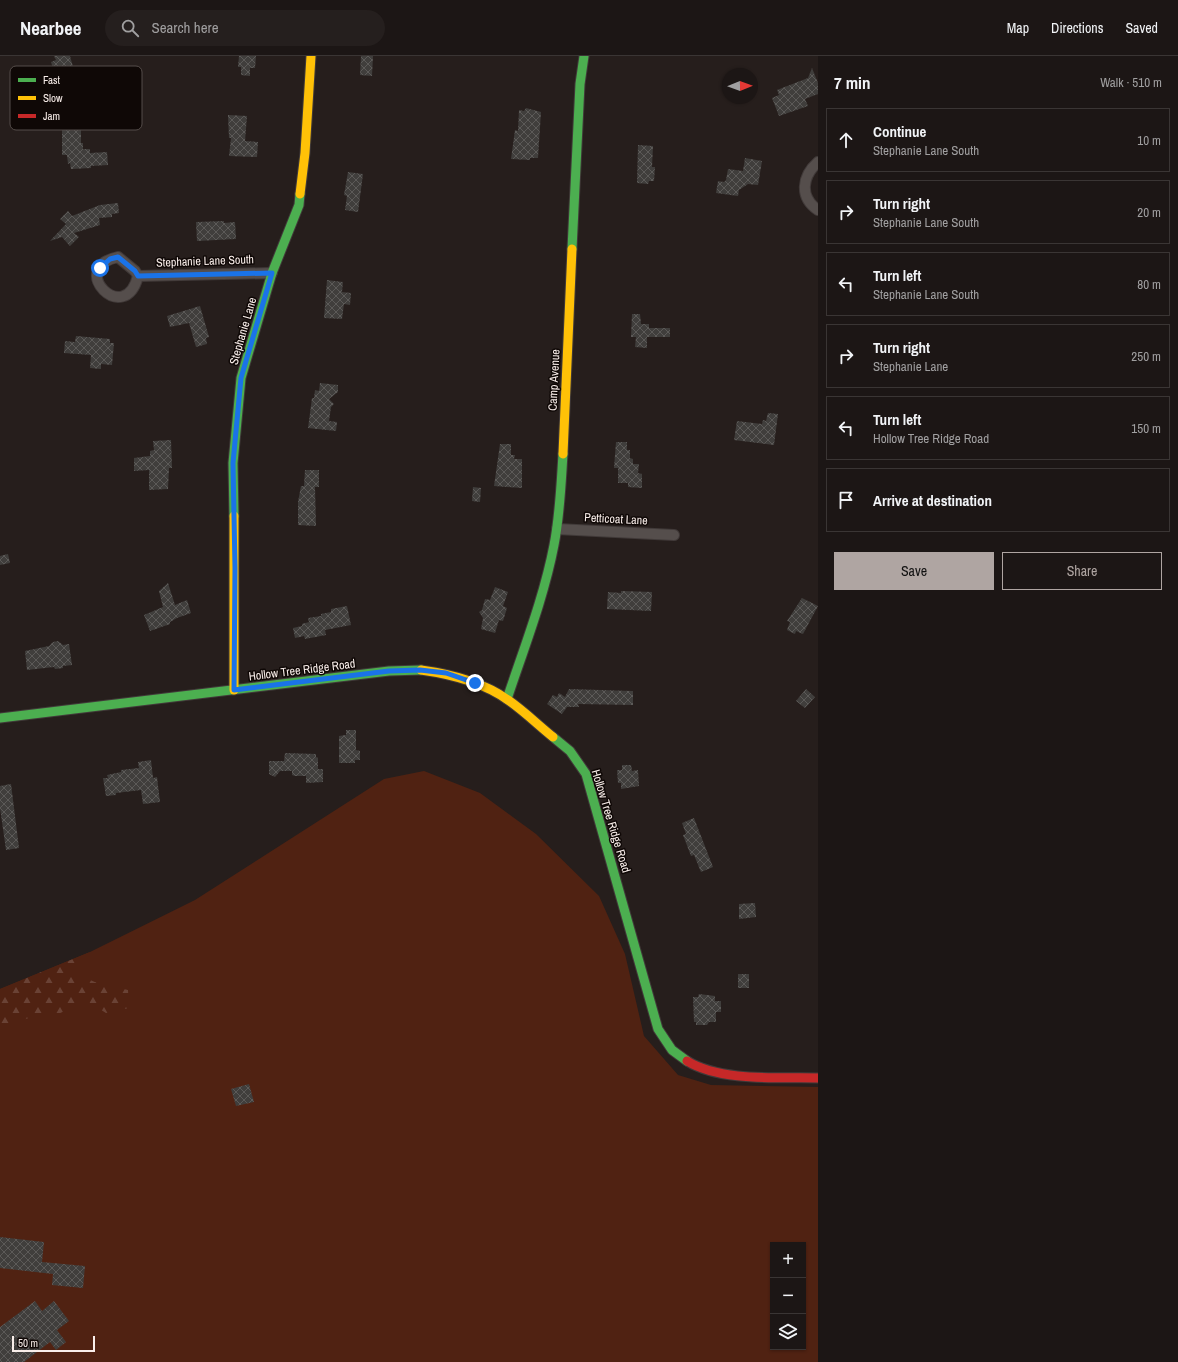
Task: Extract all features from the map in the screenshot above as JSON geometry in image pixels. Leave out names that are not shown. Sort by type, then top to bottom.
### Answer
[{"type":"street","name":"Stephanie Lane","points":[[234,690],[235,568],[233,463],[241,378],[272,273],[299,204],[305,153],[311,56]]},
{"type":"street","name":"Camp Avenue","points":[[507,699],[537,609],[557,529],[561,481],[580,84],[584,56]]},
{"type":"street","points":[[818,162],[811,168],[804,184],[808,200],[818,210]]},
{"type":"street","name":"Stephanie Lane South","points":[[138,276],[272,273]]},
{"type":"street","name":"Petticoat Lane","points":[[557,529],[674,535]]},
{"type":"street","name":"Hollow Tree Ridge Road","points":[[0,718],[389,671],[420,670],[446,673],[475,683],[507,699],[570,751],[586,774],[658,1029],[678,1056],[697,1066],[726,1074],[818,1078]]},
{"type":"green space","points":[[424,771],[480,793],[536,834],[599,896],[625,954],[644,1036],[678,1075],[711,1085],[818,1087],[818,1362],[0,1362],[0,989],[90,952],[195,900],[384,779]]},
{"type":"green space","points":[[90,952],[77,972],[95,982],[128,990],[129,1008],[106,1013],[87,1001],[58,1014],[45,1013],[3,1026],[0,1038],[0,989]]},
{"type":"building","points":[[54,56],[70,56],[73,66],[52,66],[51,62],[56,60]]},
{"type":"building","points":[[239,56],[256,56],[255,68],[250,68],[250,76],[241,75],[241,67],[238,67]]},
{"type":"building","points":[[361,56],[373,56],[372,76],[360,75]]},
{"type":"building","points":[[812,68],[818,83],[818,94],[805,99],[808,106],[779,116],[772,98],[779,95],[777,90],[808,78]]},
{"type":"building","points":[[526,108],[541,112],[538,158],[530,158],[530,160],[511,159],[515,130],[518,131],[519,110],[524,111]]},
{"type":"building","points":[[228,115],[247,116],[245,141],[258,142],[257,157],[229,156],[231,138],[229,138]]},
{"type":"building","points":[[62,130],[81,130],[81,143],[83,143],[83,149],[90,149],[90,153],[107,152],[108,165],[71,169],[70,163],[68,164],[67,155],[62,155]]},
{"type":"building","points":[[638,145],[653,146],[652,167],[655,167],[654,181],[649,181],[648,184],[637,183]]},
{"type":"building","points":[[745,158],[762,161],[758,185],[748,184],[739,190],[738,196],[716,193],[718,181],[724,182],[726,180],[728,169],[743,171]]},
{"type":"building","points":[[348,172],[363,174],[358,212],[345,210],[347,196],[344,195]]},
{"type":"building","points":[[118,203],[119,213],[112,214],[112,217],[99,218],[100,225],[74,233],[79,237],[70,246],[62,237],[50,241],[66,224],[60,219],[68,211],[72,216],[100,205]]},
{"type":"building","points":[[224,221],[224,223],[235,222],[236,239],[197,241],[196,222]]},
{"type":"building","points":[[327,280],[343,282],[342,292],[351,293],[350,305],[344,304],[342,319],[324,318]]},
{"type":"building","points":[[200,306],[209,337],[206,338],[207,344],[196,347],[189,323],[170,327],[167,316]]},
{"type":"building","points":[[632,314],[640,314],[641,324],[649,324],[649,328],[670,328],[670,337],[647,337],[647,348],[635,347],[636,337],[631,337]]},
{"type":"building","points":[[76,336],[110,339],[110,343],[114,343],[112,365],[101,364],[101,369],[90,368],[91,355],[64,353],[65,341],[75,342]]},
{"type":"building","points":[[320,383],[338,385],[338,392],[329,399],[334,404],[331,407],[329,421],[337,422],[336,431],[308,428],[312,398],[314,398],[315,390],[319,391]]},
{"type":"building","points":[[768,413],[778,414],[774,445],[734,440],[737,421],[762,424],[763,420],[766,421]]},
{"type":"building","points":[[171,440],[172,468],[169,468],[168,489],[149,490],[149,470],[134,471],[134,458],[150,456],[150,451],[154,450],[153,441]]},
{"type":"building","points":[[616,442],[627,442],[627,450],[630,450],[630,458],[633,459],[633,464],[639,464],[638,473],[642,474],[642,488],[628,487],[628,483],[618,483],[618,468],[614,468]]},
{"type":"building","points":[[500,444],[511,444],[511,455],[515,455],[514,459],[522,459],[522,488],[494,486]]},
{"type":"building","points":[[305,470],[319,470],[319,487],[315,487],[316,526],[298,525],[298,502],[301,486],[304,486]]},
{"type":"building","points":[[473,487],[481,488],[480,502],[472,501]]},
{"type":"building","points":[[8,554],[10,563],[0,565],[0,556]]},
{"type":"building","points":[[168,583],[175,605],[187,600],[191,613],[177,618],[170,622],[170,624],[150,631],[144,615],[163,607],[159,591]]},
{"type":"building","points":[[495,587],[508,592],[503,606],[507,608],[503,621],[499,620],[495,633],[481,629],[483,618],[479,612],[482,610],[485,599],[490,600]]},
{"type":"building","points":[[621,591],[652,592],[651,611],[607,609],[608,592],[621,593]]},
{"type":"building","points":[[802,598],[818,606],[803,634],[796,631],[795,634],[787,630],[790,622],[787,621]]},
{"type":"building","points":[[347,606],[351,625],[325,630],[326,635],[305,639],[304,636],[295,638],[293,628],[302,626],[302,624],[309,622],[308,618],[321,616],[321,614],[331,612],[331,609]]},
{"type":"building","points":[[58,641],[63,645],[69,644],[72,665],[55,669],[54,667],[27,670],[25,651],[49,646],[53,642]]},
{"type":"building","points":[[569,689],[633,691],[633,705],[578,704],[579,707],[567,707],[562,714],[547,704],[553,695],[557,697],[559,693],[565,697]]},
{"type":"building","points":[[806,689],[815,697],[805,708],[796,701]]},
{"type":"building","points":[[346,730],[356,730],[356,750],[360,751],[360,760],[355,760],[355,763],[339,763],[339,736],[346,735]]},
{"type":"building","points":[[285,753],[316,754],[316,757],[318,758],[318,769],[323,769],[323,782],[306,783],[306,776],[292,775],[292,771],[280,771],[275,777],[269,774],[269,761],[284,761]]},
{"type":"building","points":[[151,760],[153,778],[157,777],[160,802],[143,804],[141,790],[116,793],[116,795],[106,796],[103,778],[108,778],[107,775],[121,772],[121,770],[139,768],[138,762]]},
{"type":"building","points":[[622,765],[631,765],[632,771],[638,770],[639,786],[621,789],[621,783],[618,783],[617,770],[622,770]]},
{"type":"building","points":[[11,784],[19,848],[6,850],[0,808],[0,786]]},
{"type":"building","points":[[694,818],[713,867],[701,872],[694,855],[691,856],[683,835],[686,834],[682,823]]},
{"type":"building","points":[[755,903],[756,917],[739,919],[739,904]]},
{"type":"building","points":[[738,974],[749,974],[749,988],[738,988]]},
{"type":"building","points":[[699,994],[715,996],[715,1001],[721,1001],[721,1012],[716,1012],[716,1022],[709,1022],[707,1025],[696,1025],[696,1022],[694,1022],[693,997],[698,997]]},
{"type":"building","points":[[249,1084],[254,1102],[236,1106],[231,1089]]},
{"type":"building","points":[[0,1237],[44,1242],[42,1262],[85,1266],[83,1288],[52,1285],[53,1274],[0,1268]]},
{"type":"building","points":[[35,1301],[42,1311],[54,1301],[69,1321],[57,1330],[66,1342],[56,1350],[50,1342],[24,1362],[0,1362],[0,1327]]},
{"type":"traffic: fast","points":[[572,249],[580,84],[584,56]]},
{"type":"traffic: fast","points":[[234,516],[233,463],[241,378],[272,273],[299,205],[300,194]]},
{"type":"traffic: fast","points":[[507,699],[533,622],[550,564],[558,522],[563,454]]},
{"type":"traffic: fast","points":[[0,718],[389,671],[421,670]]},
{"type":"traffic: fast","points":[[553,737],[570,751],[586,774],[658,1029],[672,1050],[687,1061]]},
{"type":"traffic: slow","points":[[300,194],[305,153],[311,56]]},
{"type":"traffic: slow","points":[[563,454],[572,249]]},
{"type":"traffic: slow","points":[[234,516],[234,690]]},
{"type":"traffic: slow","points":[[421,670],[455,677],[488,688],[514,704],[553,737]]},
{"type":"traffic: jam","points":[[687,1061],[701,1068],[733,1075],[768,1078],[818,1078]]},
{"type":"route","points":[[100,268],[110,259],[118,257],[130,266],[138,276],[272,273],[241,378],[233,463],[235,568],[234,690],[389,671],[420,670],[446,673],[475,683]]}]
